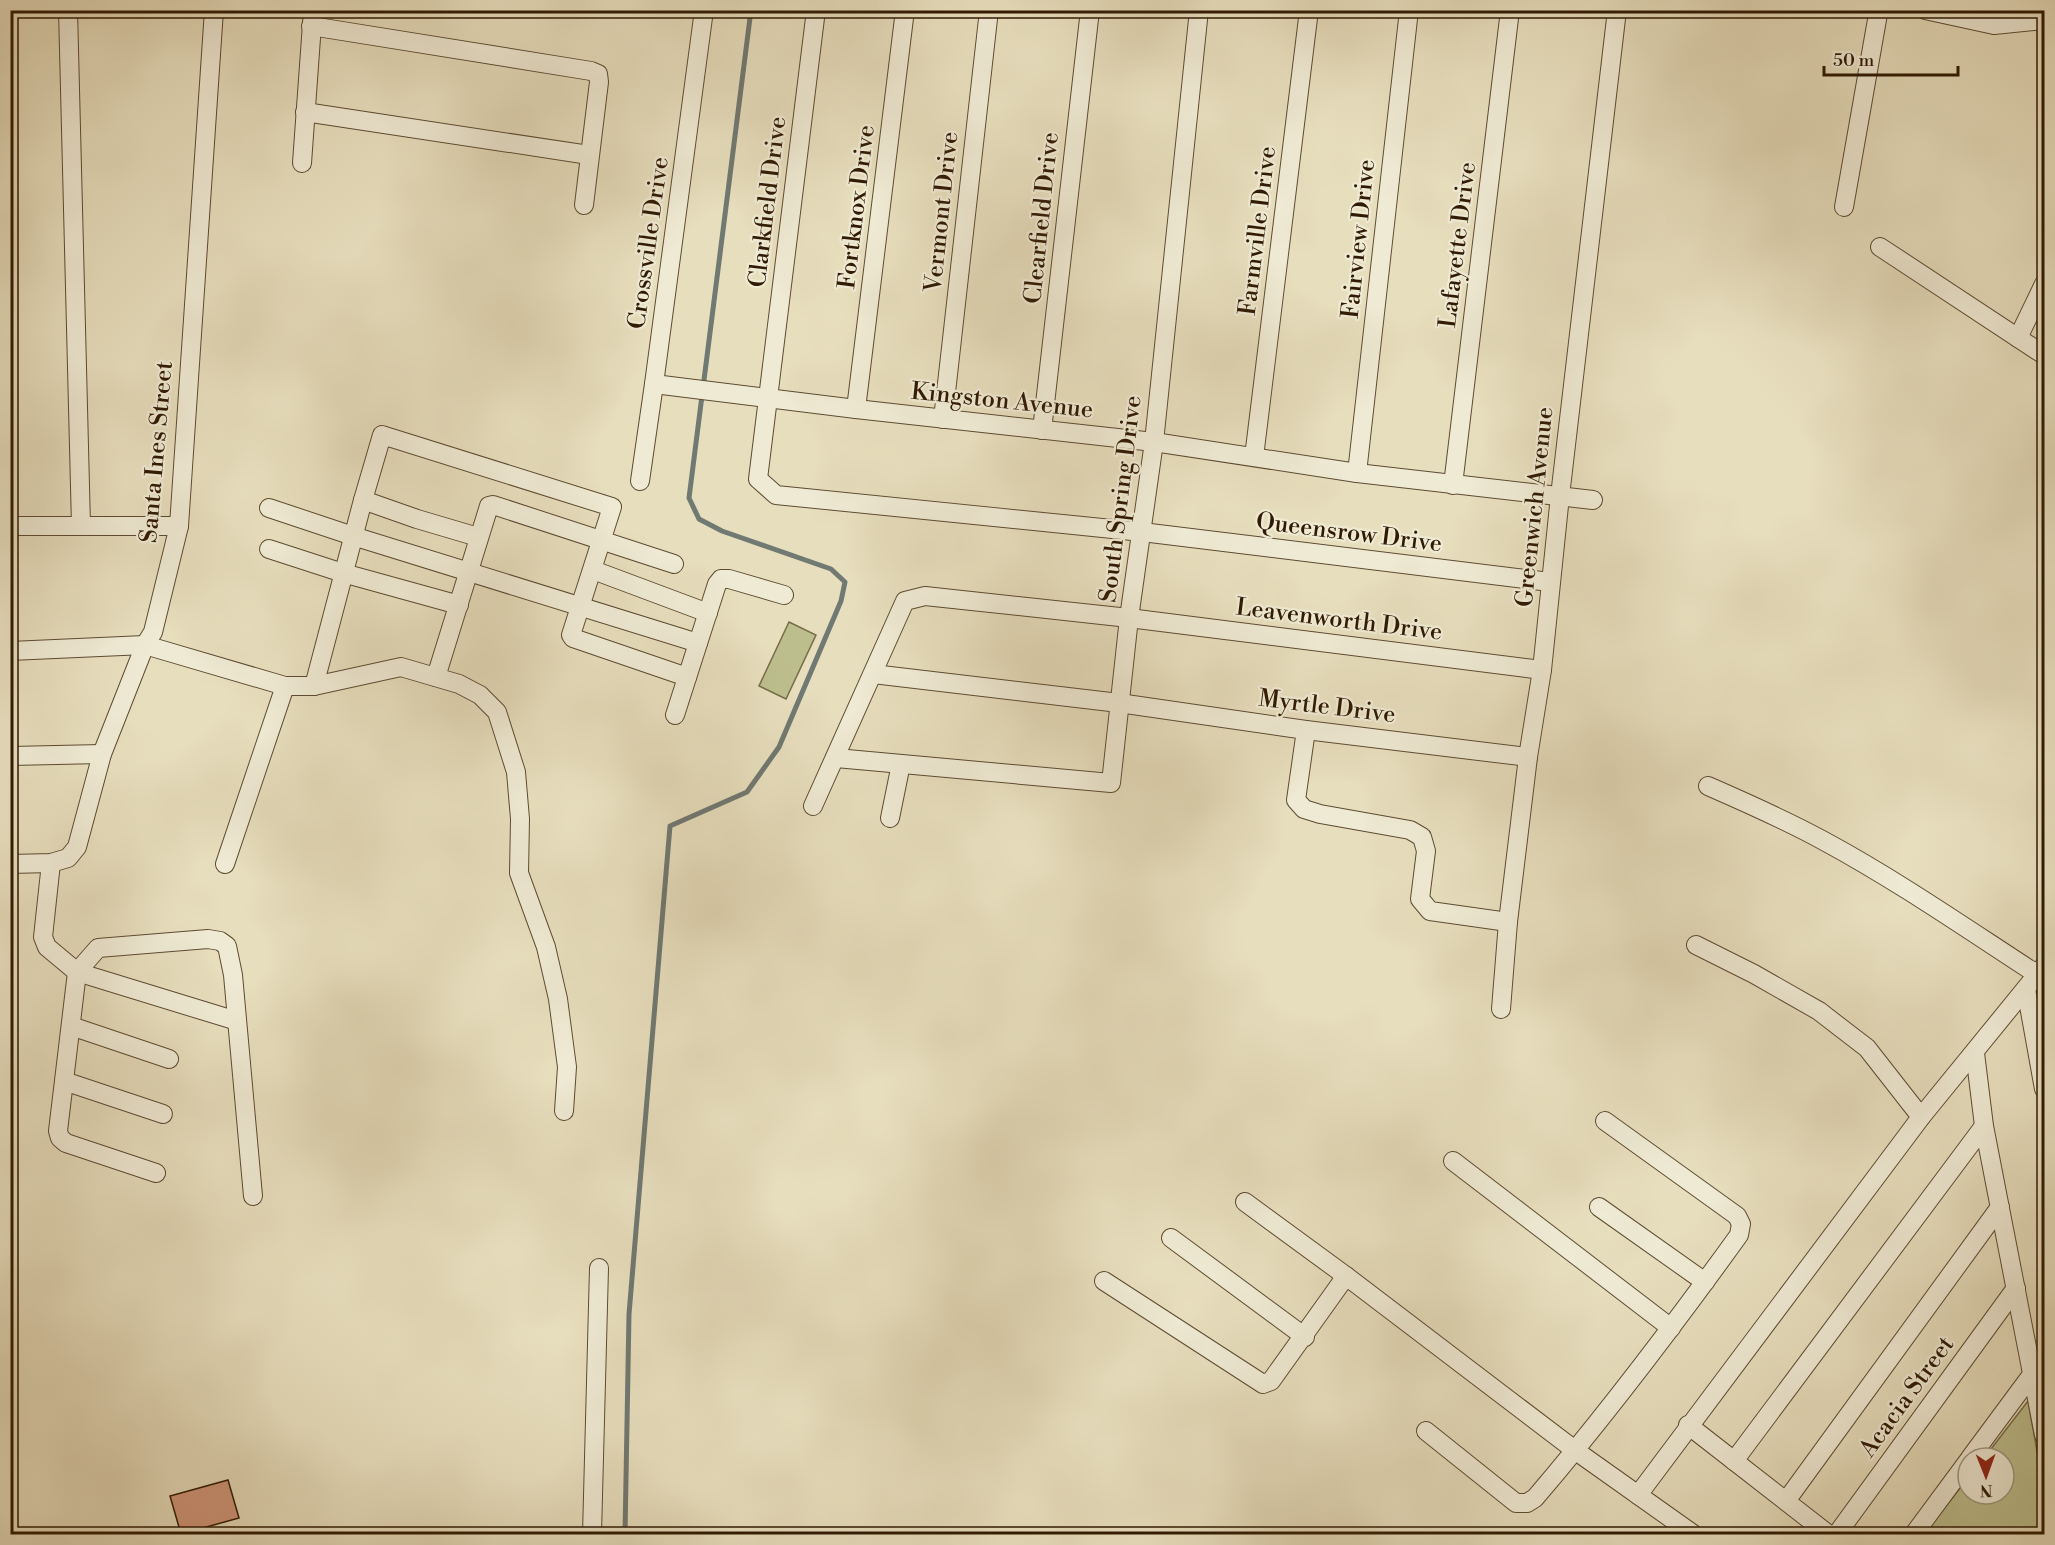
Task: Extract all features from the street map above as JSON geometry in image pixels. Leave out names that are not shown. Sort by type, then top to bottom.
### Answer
[{"type":"street","points":[[68,10],[81,526]]},
{"type":"street","name":"Santa Ines Street","points":[[10,864],[51,863],[68,858],[77,847],[102,754],[153,632],[179,526],[214,10]]},
{"type":"street","name":"Crossville Drive","points":[[640,481],[704,10]]},
{"type":"street","name":"Clarkfield Drive","points":[[816,10],[758,479],[776,495],[1142,532]]},
{"type":"street","name":"Fortknox Drive","points":[[856,410],[905,10]]},
{"type":"street","name":"Vermont Drive","points":[[943,419],[988,10]]},
{"type":"street","name":"Clearfield Drive","points":[[1042,430],[1090,10]]},
{"type":"street","name":"South Spring Drive","points":[[836,758],[1111,783],[1129,618],[1154,442],[1199,10]]},
{"type":"street","name":"Farmville Drive","points":[[1254,457],[1309,10]]},
{"type":"street","name":"Fairview Drive","points":[[1357,473],[1409,10]]},
{"type":"street","name":"Lafayette Drive","points":[[1454,485],[1510,10]]},
{"type":"street","name":"Greenwich Avenue","points":[[1501,1009],[1508,922],[1528,757],[1542,670],[1550,582],[1617,10]]},
{"type":"street","points":[[1844,207],[1880,10]]},
{"type":"street","points":[[1925,10],[1994,25],[2044,19]]},
{"type":"street","points":[[302,163],[312,18],[598,74],[599,82],[584,205]]},
{"type":"street","points":[[305,112],[590,155]]},
{"type":"street","points":[[1880,247],[2044,356]]},
{"type":"street","points":[[2018,338],[2044,284]]},
{"type":"street","name":"Kingston Avenue","points":[[654,384],[856,410],[1154,442],[1357,473],[1593,500]]},
{"type":"street","points":[[314,686],[382,435],[612,507],[572,635],[576,641],[687,676]]},
{"type":"street","points":[[363,500],[478,537]]},
{"type":"street","points":[[436,677],[467,570],[489,506],[493,505],[674,564]]},
{"type":"street","points":[[269,508],[698,643]]},
{"type":"street","points":[[10,526],[179,526]]},
{"type":"street","name":"Queensrow Drive","points":[[1142,532],[1550,582]]},
{"type":"street","points":[[269,549],[343,573],[459,604]]},
{"type":"street","points":[[593,570],[708,613]]},
{"type":"street","points":[[675,715],[717,584],[721,579],[729,579],[784,595]]},
{"type":"street","name":"Leavenworth Drive","points":[[873,675],[905,601],[925,596],[1129,618],[1542,670]]},
{"type":"street","points":[[10,651],[146,645],[285,686],[314,686],[401,667],[459,684],[480,695],[497,712],[516,772],[520,819],[519,873],[546,947],[558,999],[567,1066],[564,1111]]},
{"type":"street","points":[[813,806],[873,675]]},
{"type":"street","name":"Myrtle Drive","points":[[873,675],[1119,703],[1306,730],[1528,757]]},
{"type":"street","points":[[225,864],[285,686]]},
{"type":"street","points":[[1306,730],[1296,800],[1304,809],[1410,830],[1422,837],[1426,851],[1420,898],[1430,911],[1508,922]]},
{"type":"street","points":[[10,756],[102,754]]},
{"type":"street","points":[[890,818],[901,764]]},
{"type":"street","points":[[1708,786],[1763,810],[1824,841],[1886,877],[2036,977]]},
{"type":"street","points":[[51,863],[44,937],[47,947],[77,972],[237,1021]]},
{"type":"street","points":[[156,1173],[66,1143],[60,1138],[58,1131],[77,972],[98,948],[208,939],[220,941],[227,946],[231,965],[253,1196]]},
{"type":"street","points":[[1696,945],[1754,974],[1819,1011],[1867,1048],[1921,1116]]},
{"type":"street","points":[[1638,1495],[1688,1425],[1921,1116],[2036,977]]},
{"type":"street","points":[[2036,977],[2044,1089]]},
{"type":"street","points":[[71,1026],[169,1059]]},
{"type":"street","points":[[1975,1053],[1984,1126],[2044,1435]]},
{"type":"street","points":[[64,1081],[163,1114]]},
{"type":"street","points":[[1426,1431],[1516,1503],[1527,1503],[1535,1498],[1576,1451],[1739,1235],[1741,1224],[1737,1216],[1605,1120]]},
{"type":"street","points":[[1734,1461],[1984,1126]]},
{"type":"street","points":[[1453,1161],[1671,1328]]},
{"type":"street","points":[[1245,1202],[1576,1451],[1693,1534]]},
{"type":"street","points":[[1599,1207],[1705,1282]]},
{"type":"street","points":[[1786,1501],[2000,1208]]},
{"type":"street","points":[[1172,1238],[1305,1336]]},
{"type":"street","points":[[592,1534],[599,1268]]},
{"type":"street","points":[[1104,1281],[1263,1384],[1271,1381],[1346,1276]]},
{"type":"street","name":"Acacia Street","points":[[1837,1534],[2016,1288]]},
{"type":"street","points":[[1979,1446],[2033,1372]]},
{"type":"street","points":[[1688,1425],[1828,1534]]},
{"type":"street","points":[[1914,1534],[1956,1477]]},
{"type":"green space","points":[[789,622],[816,635],[786,699],[759,686]]},
{"type":"green space","points":[[2028,1401],[2044,1490],[2044,1534],[1924,1534],[1956,1493],[1956,1506],[2016,1506],[2016,1446],[1993,1446]]},
{"type":"building","points":[[228,1480],[239,1518],[181,1534],[170,1496]]},
{"type":"waterway","points":[[625,1534],[629,1314],[670,826],[747,792],[779,747],[841,601],[845,582],[831,569],[722,531],[699,519],[689,498],[751,10]]}]
